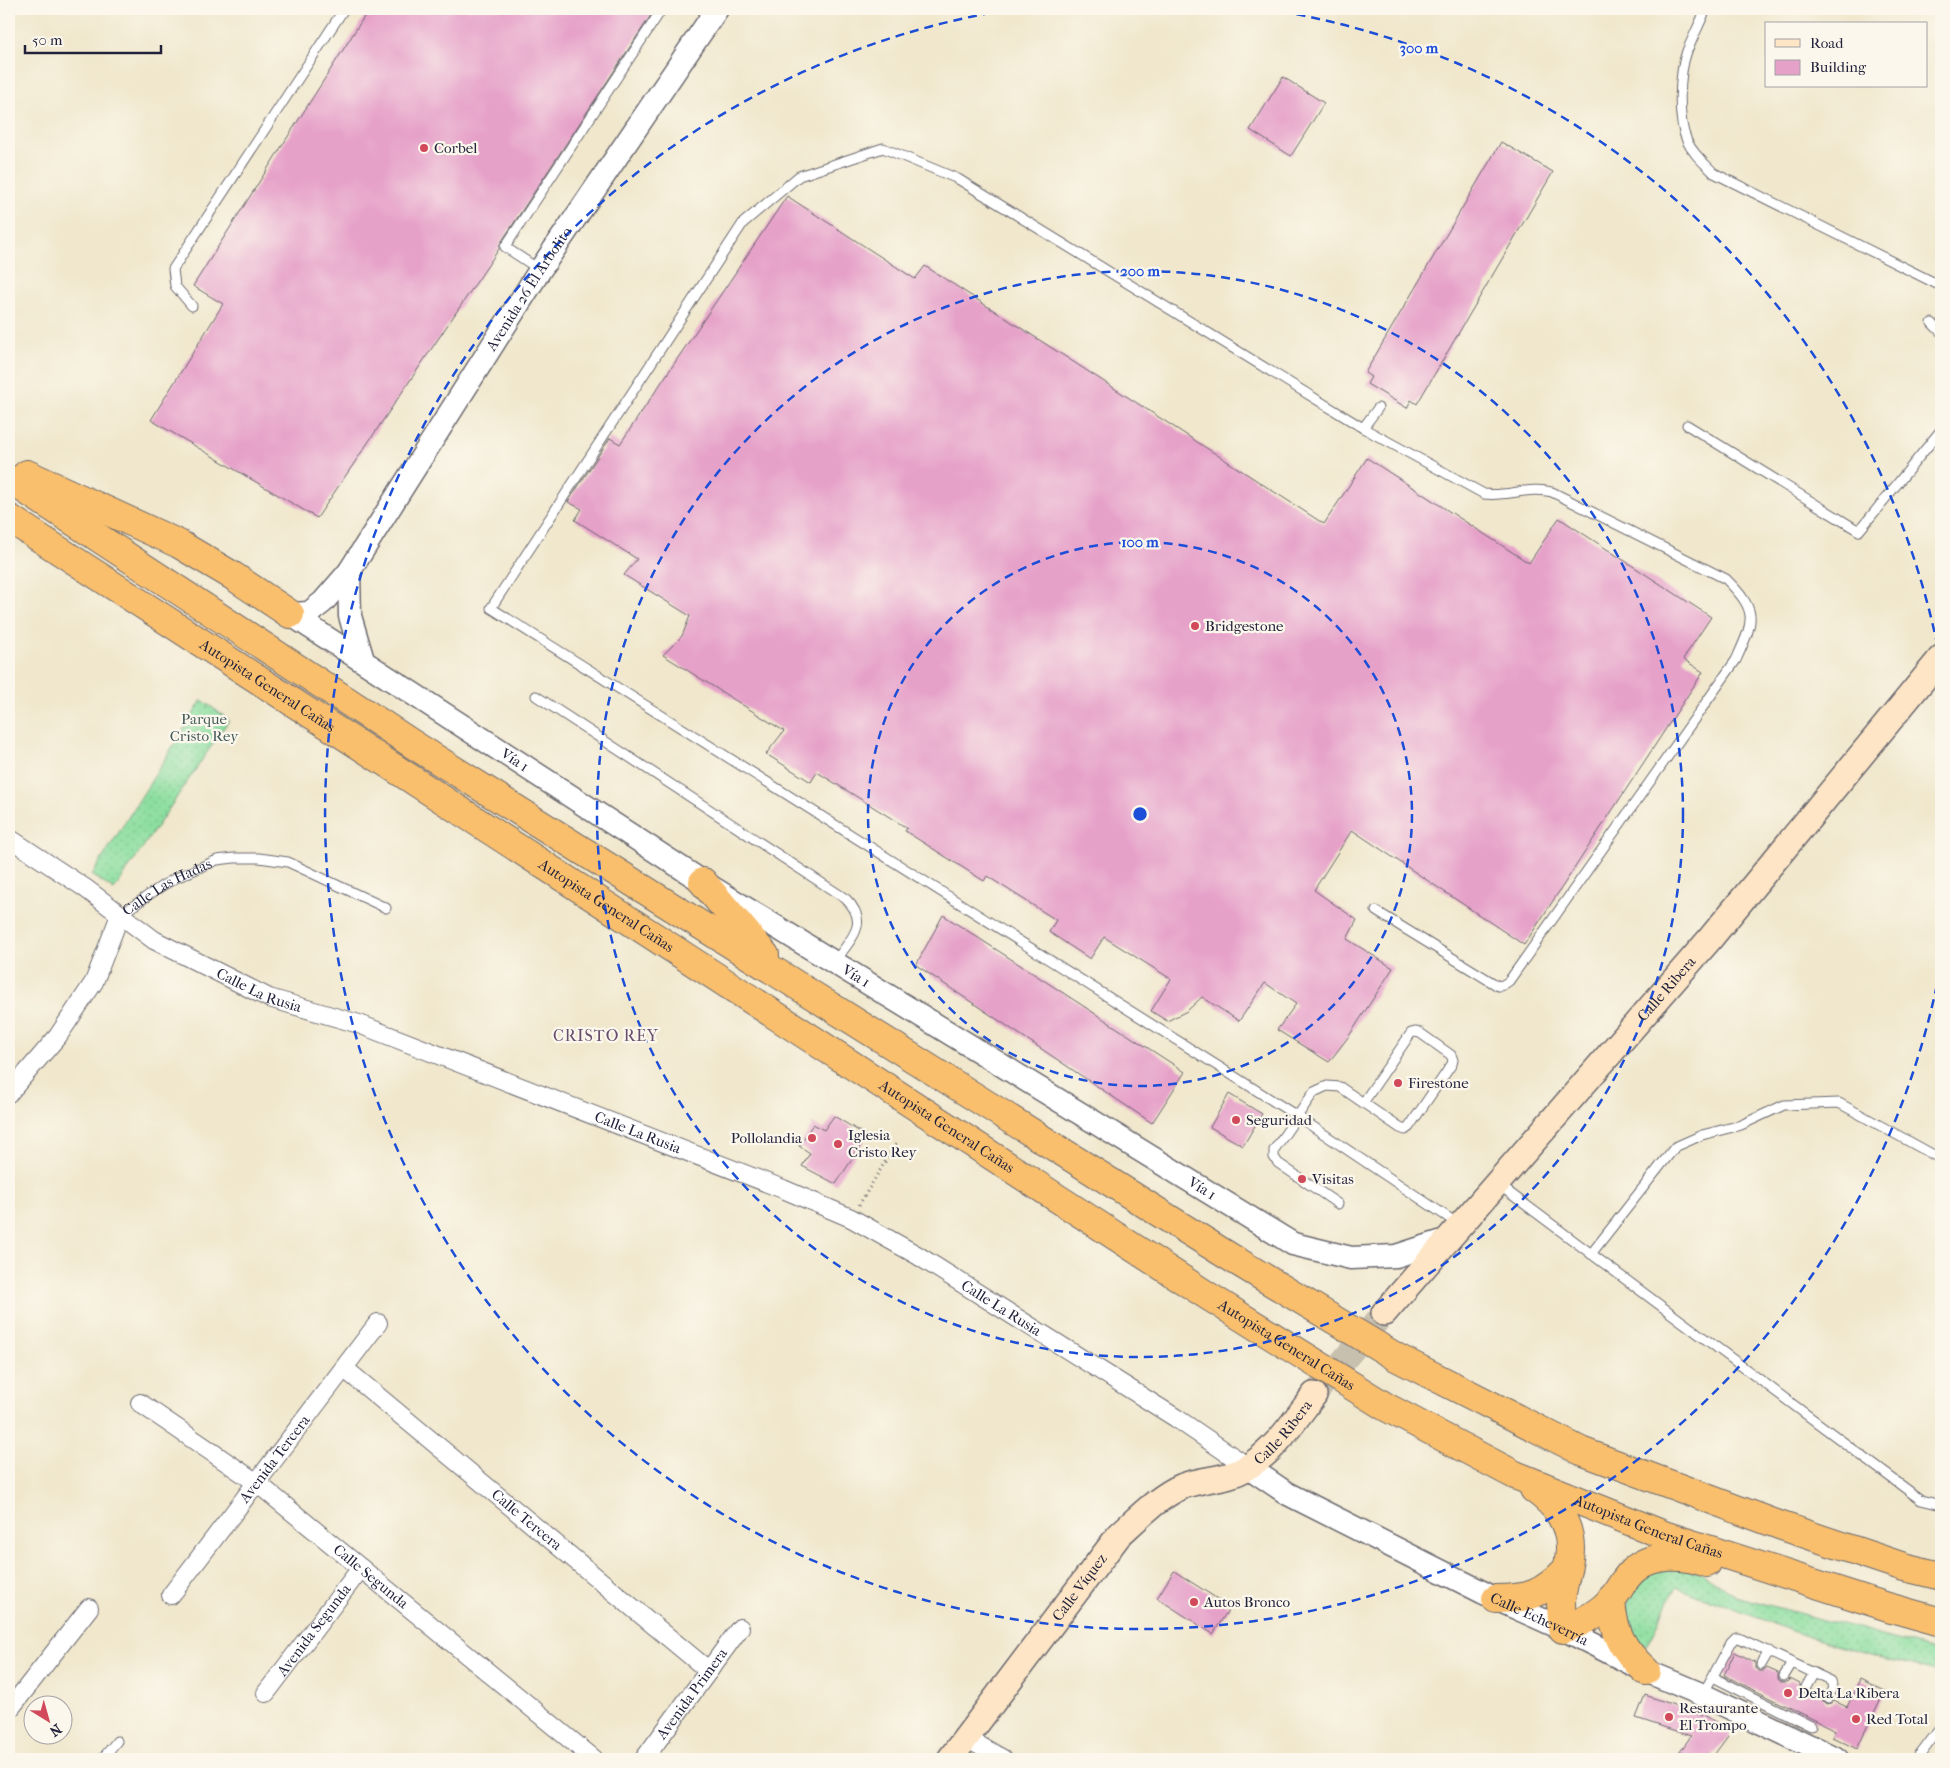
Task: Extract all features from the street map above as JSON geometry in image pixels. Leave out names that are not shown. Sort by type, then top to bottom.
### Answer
[{"type":"highway","points":[[9,465],[179,544],[233,576],[290,614]]},
{"type":"highway","name":"Autopista General Cañas","points":[[9,479],[414,745],[1225,1254],[1396,1357],[1582,1451],[1640,1474],[1833,1543],[1904,1567],[1941,1576]]},
{"type":"highway","name":"Autopista General Cañas","points":[[9,518],[1208,1296],[1386,1407],[1515,1475],[1664,1535],[1888,1607],[1941,1622]]},
{"type":"highway","points":[[703,882],[784,977]]},
{"type":"highway","points":[[1515,1475],[1548,1499],[1559,1510],[1568,1530],[1570,1549],[1561,1602],[1563,1629],[1584,1622],[1611,1599],[1622,1582],[1635,1568],[1648,1560],[1680,1557],[1701,1561],[1748,1578],[1888,1607]]},
{"type":"highway","points":[[1496,1599],[1519,1599],[1536,1594],[1553,1584],[1566,1570]]},
{"type":"highway","points":[[1611,1599],[1612,1621],[1620,1641],[1632,1658],[1646,1671]]},
{"type":"main road","name":"Calle Ribera","points":[[1384,1313],[1709,940],[1941,658]]},
{"type":"main road","name":"Calle Ribera","points":[[1248,1467],[1275,1444],[1314,1395]]},
{"type":"main road","name":"Calle Víquez","points":[[950,1759],[1119,1535],[1151,1506],[1182,1486],[1237,1474],[1248,1467]]},
{"type":"street","name":"Avenida 26 El Arbolito","points":[[290,614],[309,613],[323,602],[349,572],[540,270],[717,9]]},
{"type":"street","points":[[349,572],[350,616],[364,660]]},
{"type":"street","name":"Vía 1","points":[[290,614],[364,660],[703,882],[1293,1244],[1351,1258],[1396,1256],[1454,1232]]},
{"type":"street","name":"Calle La Rusia","points":[[9,838],[84,888],[154,940],[269,998],[368,1027],[783,1189],[851,1218],[917,1255],[1176,1418],[1248,1467]]},
{"type":"street","name":"Calle Las Hadas","points":[[9,1092],[58,1036],[94,982],[120,916]]},
{"type":"street","name":"Avenida Tercera","points":[[170,1595],[258,1483],[378,1323]]},
{"type":"street","name":"Calle Tercera","points":[[345,1369],[708,1671]]},
{"type":"street","name":"Calle Segunda","points":[[140,1403],[258,1483],[594,1759]]},
{"type":"street","name":"Calle Echeverría","points":[[1248,1467],[1288,1494],[1496,1599],[1563,1629],[1646,1671],[1708,1686],[1810,1729],[1837,1759]]},
{"type":"street","name":"Avenida Segunda","points":[[266,1693],[361,1568]]},
{"type":"street","points":[[9,1710],[89,1608]]},
{"type":"street","name":"Avenida Primera","points":[[644,1759],[740,1628]]},
{"type":"street","points":[[966,1738],[1003,1759]]},
{"type":"lane","points":[[192,306],[175,286],[173,269],[344,9]]},
{"type":"lane","points":[[540,270],[505,247],[662,9]]},
{"type":"lane","points":[[1706,9],[1686,53],[1680,91],[1680,121],[1687,142],[1695,154],[1714,173],[1941,286]]},
{"type":"lane","points":[[1376,912],[1498,986],[1504,985],[1509,981],[1736,660],[1749,632],[1751,612],[1742,596],[1726,579],[1552,492],[1543,489],[1498,496],[1484,494],[1363,428],[958,179],[883,148],[799,176],[743,222],[491,608],[1296,1116],[1454,1232]]},
{"type":"lane","points":[[1932,322],[1941,332]]},
{"type":"lane","points":[[1363,428],[1378,408]]},
{"type":"lane","points":[[1687,425],[1859,531],[1938,441],[1941,430]]},
{"type":"lane","points":[[536,696],[846,899],[854,907],[858,916],[857,927],[834,963]]},
{"type":"lane","name":"Calle Las Hadas","points":[[120,916],[176,878],[217,860],[234,858],[260,858],[288,862],[386,908]]},
{"type":"lane","points":[[1338,1204],[1278,1163],[1274,1157],[1274,1150],[1314,1092],[1327,1086],[1340,1087],[1363,1103],[1400,1128],[1405,1130],[1409,1127],[1452,1064],[1451,1055],[1420,1033],[1411,1033],[1363,1103]]},
{"type":"lane","points":[[1592,1254],[1675,1147],[1702,1135],[1741,1125],[1784,1105],[1839,1103],[1941,1159]]},
{"type":"lane","points":[[1497,1183],[1921,1500],[1941,1505]]},
{"type":"lane","points":[[1810,1729],[1791,1712],[1746,1690],[1708,1686],[1731,1643],[1736,1638],[1742,1638],[1833,1683],[1834,1688],[1828,1698]]},
{"type":"lane","points":[[1761,1665],[1769,1651]]},
{"type":"lane","points":[[1784,1676],[1792,1662]]},
{"type":"lane","points":[[1806,1687],[1814,1673]]},
{"type":"lane","points":[[1916,1759],[1941,1726]]},
{"type":"lane","points":[[102,1759],[117,1741]]},
{"type":"path","points":[[851,1218],[897,1142]]},
{"type":"green space","name":"Parque Cristo Rey","points":[[202,700],[229,720],[114,890],[92,875]]},
{"type":"green space","points":[[1663,1566],[1699,1571],[1736,1596],[1941,1652],[1941,1672],[1869,1655],[1802,1635],[1676,1587],[1646,1646],[1636,1640],[1630,1631],[1627,1623],[1626,1604],[1629,1596],[1640,1582]]},
{"type":"building","name":"Corbel","points":[[369,9],[655,9],[500,244],[499,249],[317,518],[151,420],[223,304],[193,286]]},
{"type":"building","points":[[1283,77],[1324,103],[1291,156],[1250,130]]},
{"type":"building","points":[[1501,142],[1553,172],[1417,404],[1411,400],[1407,408],[1367,384],[1371,377],[1365,373]]},
{"type":"building","name":"Bridgestone","points":[[787,196],[915,279],[925,266],[1324,524],[1367,458],[1529,563],[1559,518],[1711,617],[1683,659],[1703,672],[1524,945],[1352,830],[1314,890],[1357,920],[1347,939],[1393,968],[1349,1036],[1329,1062],[1277,1030],[1296,1004],[1265,983],[1239,1021],[1202,997],[1187,1011],[1167,1021],[1151,1011],[1171,979],[1104,937],[1090,959],[1049,932],[1056,920],[987,876],[984,881],[905,831],[907,828],[817,772],[811,782],[766,754],[784,731],[663,655],[682,636],[690,616],[624,575],[637,559],[575,520],[582,509],[568,502],[610,438],[620,444]]},
{"type":"building","points":[[943,915],[1185,1072],[1152,1123],[916,965]]},
{"type":"building","name":"Seguridad","points":[[1229,1094],[1262,1114],[1243,1146],[1210,1127]]},
{"type":"building","name":"Iglesia Cristo Rey","points":[[834,1116],[867,1136],[836,1184],[802,1166],[810,1153],[799,1146],[813,1124],[824,1130]]},
{"type":"building","name":"Autos Bronco","points":[[1174,1571],[1230,1607],[1213,1634],[1157,1598]]},
{"type":"building","name":"Delta La Ribera","points":[[1735,1652],[1755,1662],[1755,1668],[1758,1671],[1764,1671],[1767,1668],[1778,1673],[1778,1679],[1781,1682],[1787,1682],[1790,1679],[1800,1684],[1800,1690],[1803,1693],[1809,1693],[1812,1690],[1822,1695],[1823,1701],[1826,1704],[1834,1701],[1847,1707],[1860,1679],[1885,1691],[1857,1749],[1832,1737],[1835,1730],[1724,1675]]},
{"type":"building","points":[[1645,1695],[1706,1716],[1731,1732],[1711,1759],[1675,1759],[1691,1736],[1636,1718]]},
{"type":"tunnel","points":[[1314,1395],[1384,1313]]},
{"type":"place","name":"Corbel","points":[[424,148]]},
{"type":"place","name":"Bridgestone","points":[[1195,626]]},
{"type":"place","name":"Firestone","points":[[1398,1083]]},
{"type":"place","name":"Seguridad","points":[[1236,1120]]},
{"type":"place","name":"Pollolandia","points":[[812,1138]]},
{"type":"place","name":"Iglesia Cristo Rey","points":[[838,1144]]},
{"type":"place","name":"Visitas","points":[[1302,1179]]},
{"type":"place","name":"Autos Bronco","points":[[1194,1602]]},
{"type":"place","name":"Delta La Ribera","points":[[1788,1693]]},
{"type":"place","name":"Restaurante El Trompo","points":[[1669,1717]]},
{"type":"place","name":"Red Total","points":[[1856,1719]]},
{"type":"district","name":"CRISTO REY","points":[[606,1035]]}]
